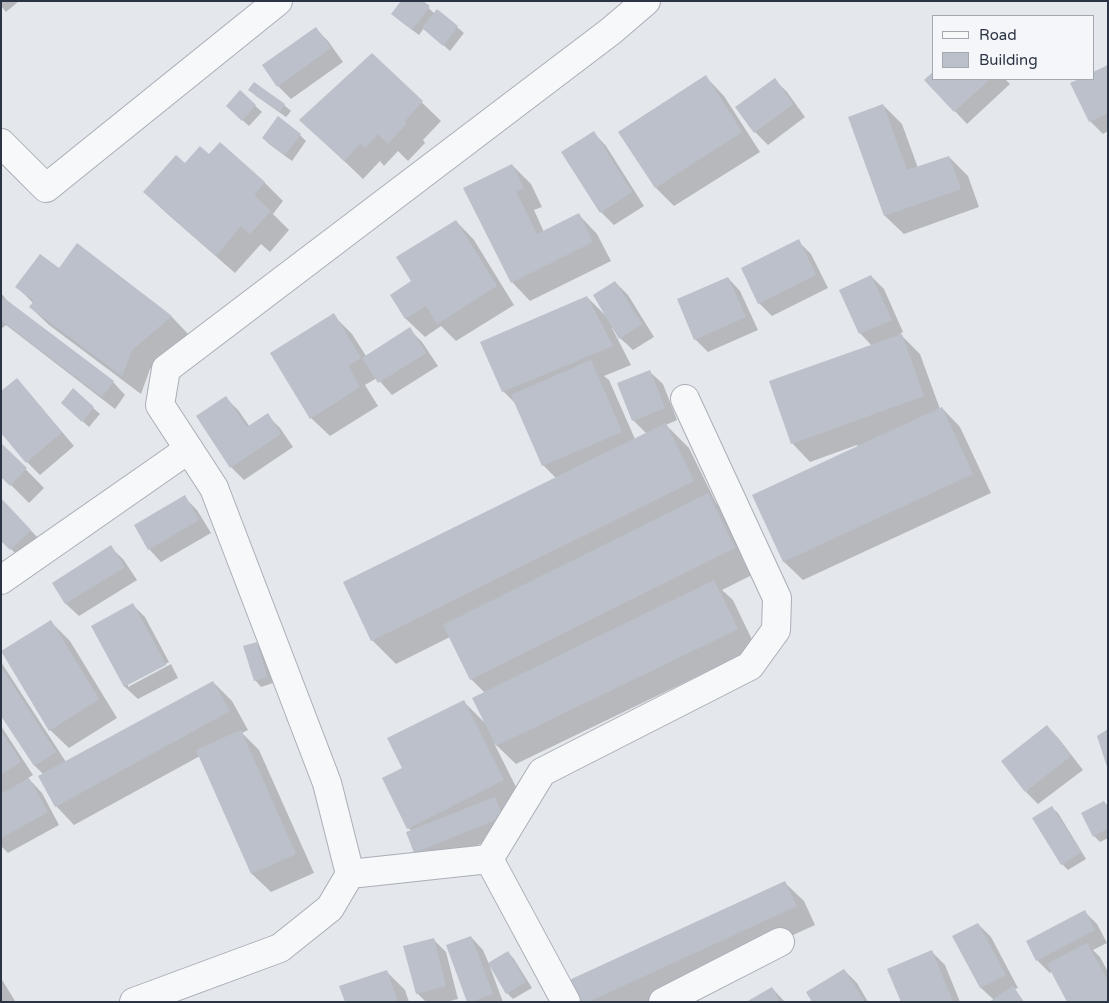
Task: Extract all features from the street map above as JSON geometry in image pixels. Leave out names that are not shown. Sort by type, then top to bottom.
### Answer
[{"type":"street","points":[[1,143],[46,188],[278,1]]},
{"type":"street","points":[[134,1002],[280,948],[330,908],[350,874],[327,783],[214,488],[160,405],[166,369],[603,37],[646,1]]},
{"type":"street","points":[[489,859],[542,772],[750,666],[776,630],[776,598],[684,398]]},
{"type":"street","points":[[1,580],[189,449]]},
{"type":"street","points":[[350,874],[489,859]]},
{"type":"street","points":[[489,859],[566,1002]]},
{"type":"street","points":[[662,1002],[780,942]]},
{"type":"building","points":[[401,1],[423,1],[430,6],[412,30],[391,14]]},
{"type":"building","points":[[437,9],[458,26],[443,46],[422,28]]},
{"type":"building","points":[[316,27],[331,48],[277,87],[262,65]]},
{"type":"building","points":[[372,53],[423,101],[388,144],[378,134],[365,148],[360,144],[344,161],[299,120]]},
{"type":"building","points":[[1108,65],[1108,113],[1089,122],[1070,83],[1077,80],[1094,80],[1094,72]]},
{"type":"building","points":[[932,73],[932,80],[989,80],[954,112],[924,80]]},
{"type":"building","points":[[706,75],[742,132],[655,188],[618,132]]},
{"type":"building","points":[[775,78],[793,104],[754,133],[735,107]]},
{"type":"building","points":[[254,82],[285,104],[280,112],[248,90]]},
{"type":"building","points":[[240,90],[256,105],[242,121],[226,106]]},
{"type":"building","points":[[883,104],[907,170],[949,156],[961,189],[884,216],[848,117]]},
{"type":"building","points":[[278,116],[301,134],[285,155],[262,138]]},
{"type":"building","points":[[594,131],[632,192],[600,213],[561,152]]},
{"type":"building","points":[[220,142],[265,182],[254,195],[271,211],[250,234],[241,226],[216,256],[143,192],[176,155],[185,163],[200,146],[209,154]]},
{"type":"building","points":[[512,164],[524,188],[516,191],[537,234],[579,213],[593,242],[511,283],[463,188]]},
{"type":"building","points":[[456,220],[497,286],[437,324],[426,306],[405,319],[390,295],[411,281],[396,257]]},
{"type":"building","points":[[799,239],[816,275],[758,304],[741,268]]},
{"type":"building","points":[[77,243],[172,316],[132,350],[122,376],[29,307],[34,301],[15,287],[40,254],[59,268]]},
{"type":"building","points":[[871,275],[892,320],[859,334],[839,290]]},
{"type":"building","points":[[728,277],[746,317],[694,340],[677,299]]},
{"type":"building","points":[[615,281],[642,324],[619,339],[593,295]]},
{"type":"building","points":[[587,296],[613,346],[502,392],[480,342]]},
{"type":"building","points":[[4,298],[114,381],[102,397],[1,320],[1,302]]},
{"type":"building","points":[[334,313],[361,358],[348,366],[360,387],[310,419],[270,353]]},
{"type":"building","points":[[410,327],[426,353],[378,383],[362,358]]},
{"type":"building","points":[[902,334],[924,396],[791,444],[769,381]]},
{"type":"building","points":[[591,360],[622,432],[542,466],[511,395]]},
{"type":"building","points":[[650,370],[665,408],[632,421],[617,383]]},
{"type":"building","points":[[17,378],[62,432],[26,463],[1,433],[1,391]]},
{"type":"building","points":[[73,388],[94,407],[82,422],[61,403]]},
{"type":"building","points":[[226,396],[247,427],[268,413],[281,434],[230,468],[196,416]]},
{"type":"building","points":[[942,407],[973,474],[783,562],[752,495]]},
{"type":"building","points":[[666,423],[694,481],[371,641],[343,582]]},
{"type":"building","points":[[1,443],[27,468],[10,486],[1,477]]},
{"type":"building","points":[[708,493],[735,548],[470,680],[443,625]]},
{"type":"building","points":[[185,495],[199,520],[148,550],[134,525]]},
{"type":"building","points":[[1,498],[31,530],[10,550],[1,541]]},
{"type":"building","points":[[111,545],[125,567],[65,604],[52,583]]},
{"type":"building","points":[[714,580],[738,629],[496,746],[472,698]]},
{"type":"building","points":[[133,603],[166,665],[124,687],[91,626]]},
{"type":"building","points":[[51,620],[99,699],[49,731],[1,651]]},
{"type":"building","points":[[257,642],[267,677],[254,681],[243,646]]},
{"type":"building","points":[[1,667],[56,752],[34,766],[1,716]]},
{"type":"building","points":[[213,681],[230,711],[55,807],[38,776]]},
{"type":"building","points":[[464,700],[504,780],[407,829],[382,778],[402,768],[387,738]]},
{"type":"building","points":[[1047,725],[1071,756],[1025,792],[1001,761]]},
{"type":"building","points":[[1108,729],[1108,767],[1107,767],[1097,736]]},
{"type":"building","points":[[241,730],[296,854],[251,874],[196,750]]},
{"type":"building","points":[[1,731],[21,762],[1,774]]},
{"type":"building","points":[[29,778],[48,812],[1,838],[1,794]]},
{"type":"building","points":[[495,797],[503,817],[414,853],[406,832]]},
{"type":"building","points":[[1104,801],[1108,808],[1108,828],[1093,837],[1081,813]]},
{"type":"building","points":[[1052,806],[1081,852],[1061,865],[1032,818]]},
{"type":"building","points":[[785,881],[797,906],[588,1002],[577,1002],[567,981]]},
{"type":"building","points":[[1085,910],[1095,930],[1036,961],[1026,941]]},
{"type":"building","points":[[978,923],[1006,975],[980,988],[952,936]]},
{"type":"building","points":[[471,936],[493,994],[467,1002],[446,945]]},
{"type":"building","points":[[434,938],[446,986],[416,994],[403,946]]},
{"type":"building","points":[[1087,943],[1108,981],[1108,1002],[1067,1002],[1047,964]]},
{"type":"building","points":[[932,950],[953,1002],[901,1002],[887,969]]},
{"type":"building","points":[[508,951],[526,982],[506,994],[488,963]]},
{"type":"building","points":[[844,969],[865,1002],[812,1002],[806,992]]},
{"type":"building","points":[[387,970],[398,1002],[345,1002],[339,986]]},
{"type":"building","points":[[1013,986],[1023,1002],[989,1002]]},
{"type":"building","points":[[772,987],[780,1002],[746,1002]]}]
